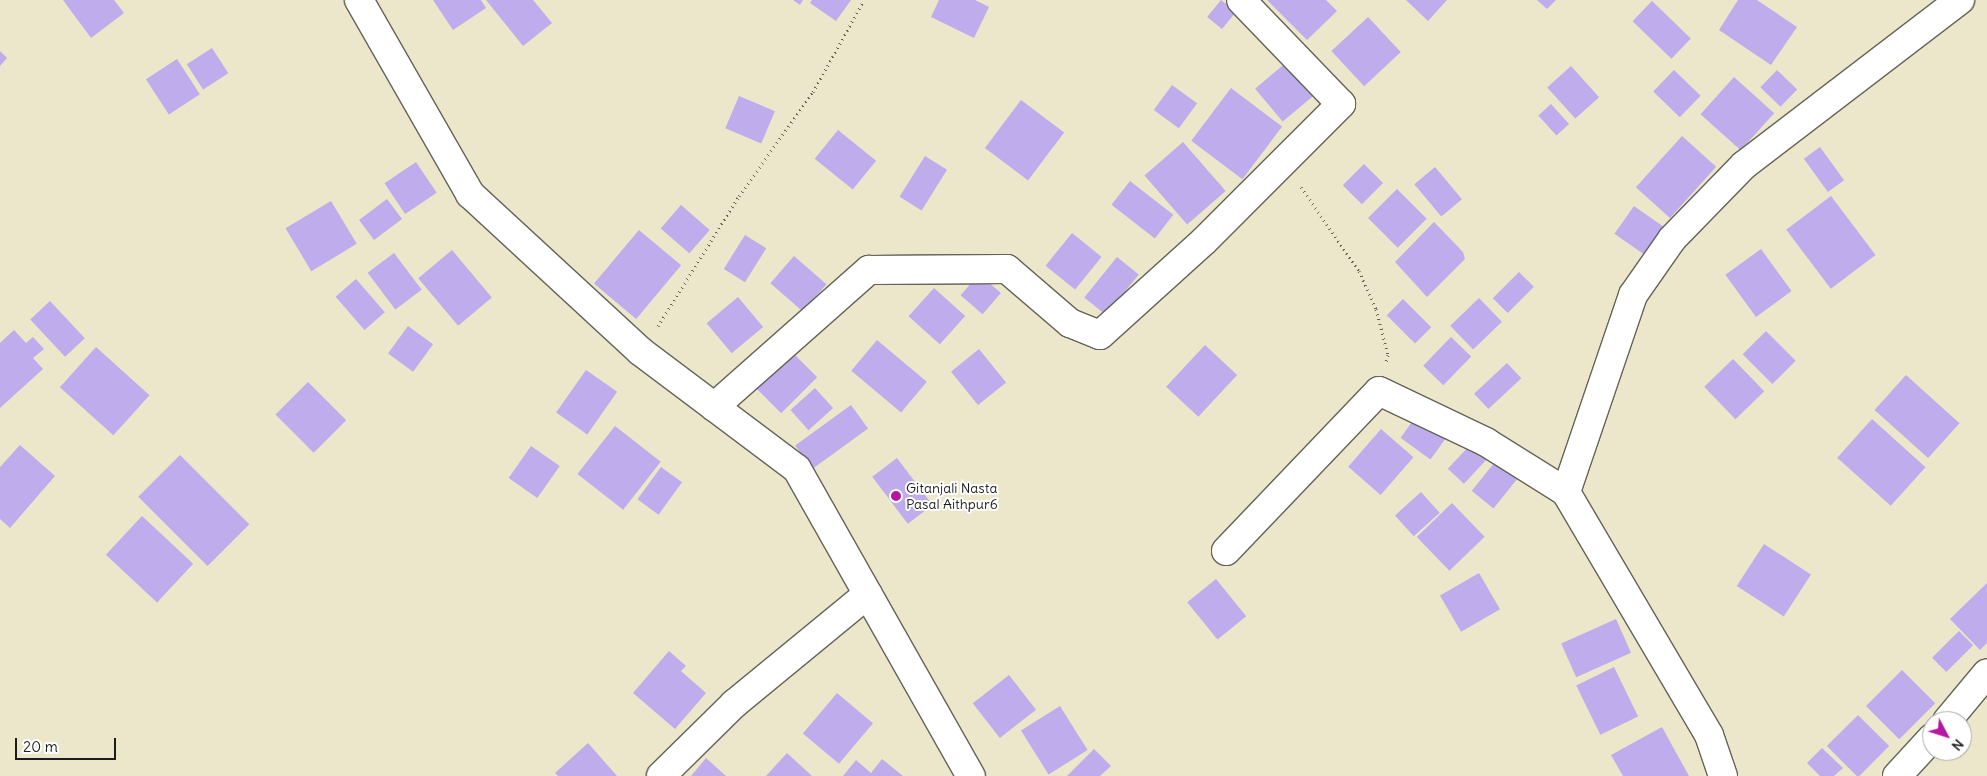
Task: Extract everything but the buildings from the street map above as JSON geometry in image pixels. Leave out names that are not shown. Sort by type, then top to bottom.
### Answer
[{"type":"street","points":[[359,0],[470,194],[640,351],[797,469],[971,776]]},
{"type":"street","points":[[714,408],[869,270],[1007,269],[1070,323],[1100,335],[1204,241],[1342,104],[1241,0]]},
{"type":"street","points":[[1566,492],[1634,295],[1672,238],[1744,165],[1960,0]]},
{"type":"street","points":[[1226,551],[1379,391],[1486,442],[1566,492],[1710,735],[1723,776]]},
{"type":"street","points":[[661,776],[734,704],[868,594]]},
{"type":"street","points":[[1955,711],[1987,673]]},
{"type":"street","points":[[1897,776],[1922,749]]},
{"type":"path","points":[[640,351],[676,302],[738,196],[813,92],[864,0]]},
{"type":"path","points":[[1284,161],[1359,271],[1376,310],[1388,355],[1379,391]]},
{"type":"place","name":"Gitanjali Nasta Pasal Aithpur6","points":[[896,496]]}]
